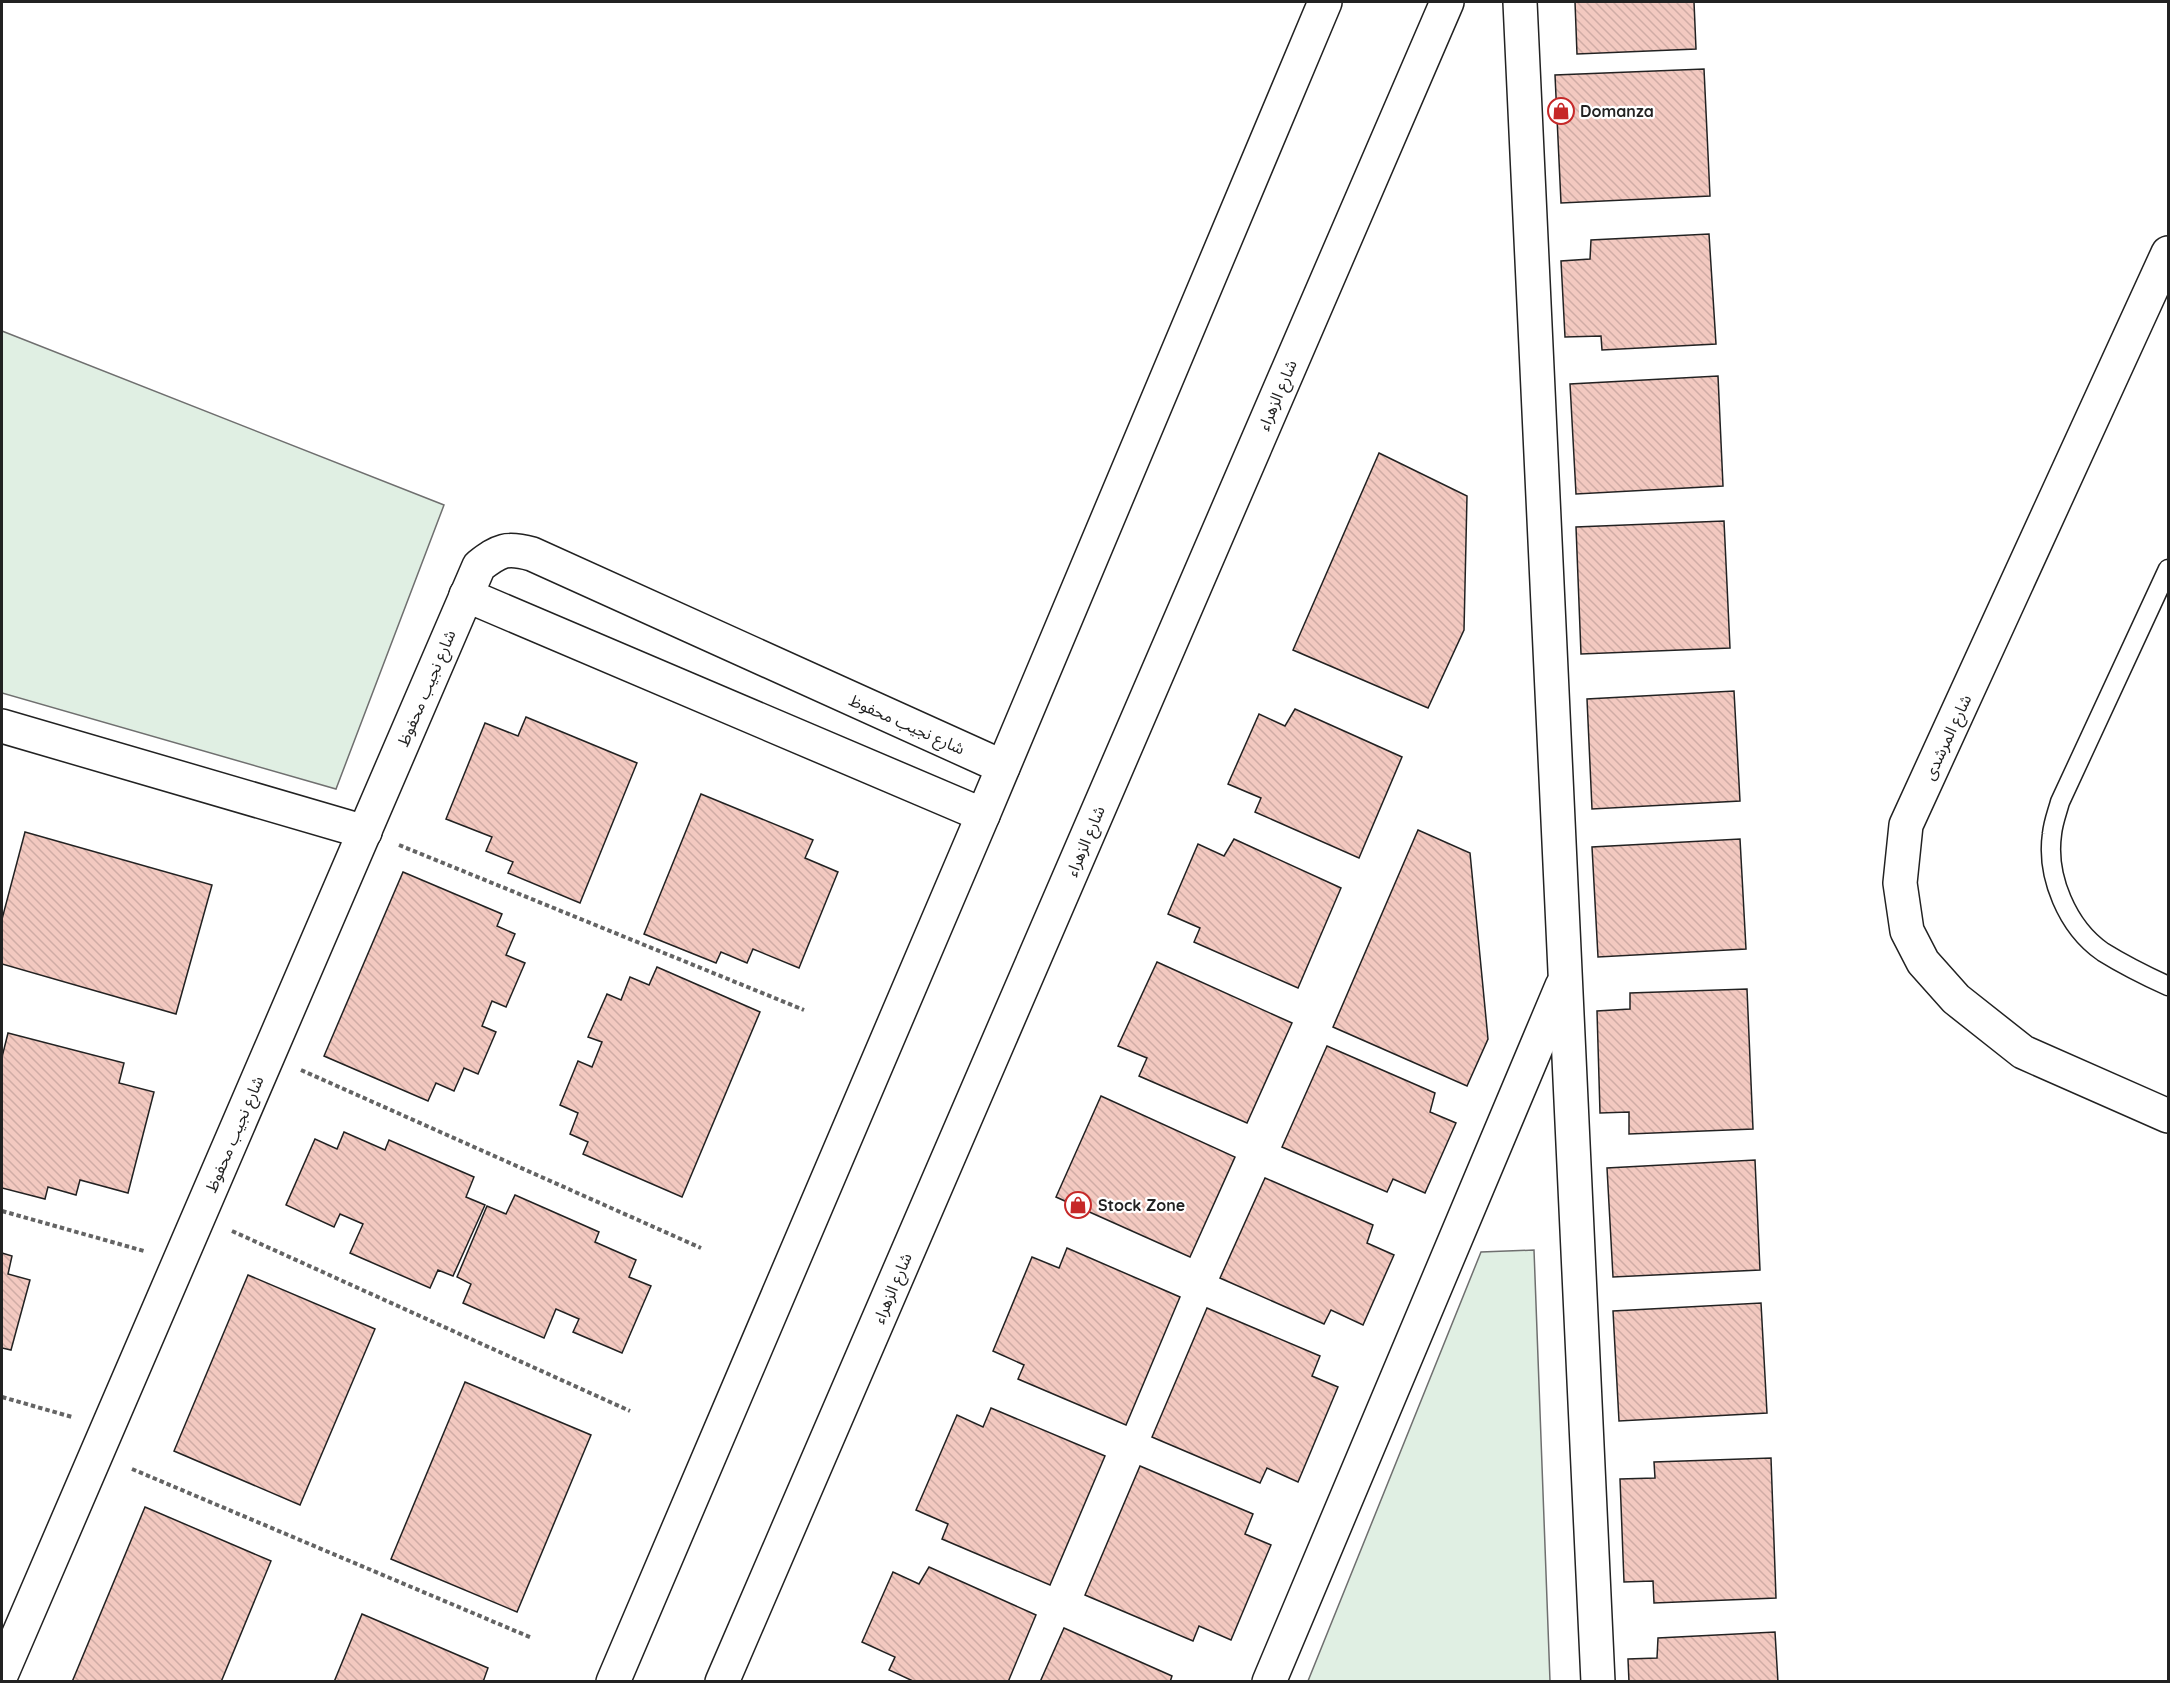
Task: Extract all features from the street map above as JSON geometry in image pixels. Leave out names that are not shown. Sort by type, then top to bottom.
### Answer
[{"type":"street","points":[[613,1682],[983,815],[1325,2]]},
{"type":"street","name":"شارع الزهراء","points":[[722,1682],[1447,2]]},
{"type":"street","points":[[1520,2],[1598,1682]]},
{"type":"street","name":"شارع المرشدى","points":[[2169,253],[1906,825],[1900,883],[1907,931],[1923,962],[1956,999],[2023,1052],[2169,1116]]},
{"type":"street","name":"شارع نجيب محفوظ","points":[[2,1673],[479,566],[495,554],[514,549],[532,554],[1003,767]]},
{"type":"street","points":[[466,595],[983,815]]},
{"type":"street","points":[[2,726],[365,832]]},
{"type":"street","points":[[1269,1682],[1566,977]]},
{"type":"lane","points":[[2169,569],[2060,802],[2052,834],[2052,868],[2061,899],[2078,928],[2101,950],[2169,986]]},
{"type":"path","points":[[365,832],[804,1010]]},
{"type":"path","points":[[268,1055],[701,1248]]},
{"type":"path","points":[[2,1211],[179,1261]]},
{"type":"path","points":[[199,1216],[630,1411]]},
{"type":"path","points":[[2,1397],[532,1638]]},
{"type":"green space","points":[[2,331],[444,505],[336,789],[2,693]]},
{"type":"green space","points":[[1534,1250],[1550,1681],[1308,1681],[1481,1252]]},
{"type":"building","points":[[1575,2],[1694,2],[1696,49],[1577,54]]},
{"type":"building","points":[[1704,69],[1710,196],[1561,203],[1555,75]]},
{"type":"building","points":[[1709,234],[1716,344],[1602,350],[1601,336],[1565,337],[1561,261],[1590,259],[1591,240]]},
{"type":"building","points":[[1718,376],[1723,486],[1576,494],[1570,384]]},
{"type":"building","points":[[1379,453],[1467,496],[1464,630],[1428,708],[1293,650]]},
{"type":"building","points":[[1724,521],[1730,648],[1581,654],[1576,527]]},
{"type":"building","points":[[1734,691],[1740,801],[1592,809],[1587,699]]},
{"type":"building","points":[[1295,709],[1402,757],[1359,858],[1255,812],[1261,798],[1228,784],[1259,714],[1285,726]]},
{"type":"building","points":[[526,717],[637,763],[580,903],[508,873],[513,862],[486,851],[492,837],[446,819],[485,723],[518,736]]},
{"type":"building","points":[[701,794],[813,840],[805,858],[838,872],[799,968],[753,949],[747,963],[721,952],[716,963],[644,934]]},
{"type":"building","points":[[1418,830],[1470,853],[1488,1039],[1467,1086],[1333,1027]]},
{"type":"building","points":[[25,832],[212,885],[176,1014],[2,964],[2,919]]},
{"type":"building","points":[[1234,839],[1341,888],[1298,988],[1194,942],[1200,928],[1168,914],[1198,844],[1224,856]]},
{"type":"building","points":[[1740,839],[1746,949],[1598,957],[1592,847]]},
{"type":"building","points":[[403,872],[502,914],[497,926],[515,934],[506,955],[525,963],[506,1007],[492,1001],[482,1026],[496,1032],[478,1074],[464,1068],[454,1091],[436,1083],[428,1101],[324,1056]]},
{"type":"building","points":[[1157,962],[1292,1023],[1247,1123],[1139,1076],[1147,1058],[1118,1046]]},
{"type":"building","points":[[657,967],[760,1012],[682,1197],[583,1154],[588,1142],[570,1134],[578,1113],[560,1105],[578,1061],[592,1067],[602,1042],[588,1037],[607,994],[621,1000],[630,977],[649,985]]},
{"type":"building","points":[[1747,989],[1753,1129],[1629,1134],[1629,1112],[1600,1113],[1597,1011],[1630,1009],[1630,993]]},
{"type":"building","points":[[8,1033],[124,1063],[119,1083],[154,1092],[128,1193],[80,1180],[76,1195],[48,1187],[45,1199],[2,1188],[2,1057]]},
{"type":"building","points":[[1327,1046],[1435,1093],[1430,1112],[1456,1123],[1425,1193],[1393,1179],[1387,1192],[1282,1147]]},
{"type":"building","points":[[1101,1096],[1235,1157],[1190,1257],[1056,1197]]},
{"type":"building","points":[[344,1132],[385,1150],[389,1140],[474,1177],[466,1197],[485,1205],[453,1276],[438,1270],[430,1288],[350,1253],[363,1224],[340,1214],[334,1227],[286,1205],[315,1139],[337,1149]]},
{"type":"building","points":[[1755,1160],[1760,1270],[1613,1277],[1607,1168]]},
{"type":"building","points":[[1265,1178],[1373,1225],[1367,1243],[1394,1255],[1363,1325],[1331,1310],[1324,1324],[1220,1278]]},
{"type":"building","points":[[515,1195],[599,1232],[595,1242],[636,1260],[629,1277],[651,1286],[622,1353],[573,1332],[579,1319],[556,1309],[544,1338],[463,1303],[471,1284],[457,1277],[487,1206],[506,1214]]},
{"type":"building","points":[[1067,1248],[1180,1297],[1126,1425],[1018,1379],[1024,1365],[993,1351],[1032,1257],[1059,1268]]},
{"type":"building","points":[[2,1253],[12,1256],[8,1274],[30,1280],[11,1350],[2,1348]]},
{"type":"building","points":[[248,1275],[375,1329],[300,1505],[174,1451]]},
{"type":"building","points":[[1761,1303],[1767,1413],[1619,1421],[1613,1311]]},
{"type":"building","points":[[1207,1308],[1320,1356],[1312,1376],[1338,1387],[1298,1482],[1267,1468],[1260,1483],[1152,1437]]},
{"type":"building","points":[[465,1382],[591,1435],[517,1612],[391,1559]]},
{"type":"building","points":[[991,1408],[1105,1456],[1050,1585],[942,1539],[948,1524],[916,1510],[957,1415],[983,1427]]},
{"type":"building","points":[[1771,1458],[1776,1598],[1654,1603],[1653,1581],[1624,1582],[1620,1479],[1655,1478],[1654,1462]]},
{"type":"building","points":[[1140,1466],[1253,1514],[1245,1534],[1271,1545],[1231,1640],[1199,1626],[1193,1641],[1085,1595]]},
{"type":"building","points":[[145,1507],[271,1561],[221,1682],[72,1682]]},
{"type":"building","points":[[929,1567],[1036,1615],[1008,1682],[915,1682],[889,1670],[895,1657],[862,1642],[893,1572],[919,1584]]},
{"type":"building","points":[[362,1614],[488,1668],[483,1682],[334,1682]]},
{"type":"building","points":[[1064,1628],[1172,1676],[1170,1682],[1040,1682]]},
{"type":"building","points":[[1775,1632],[1778,1682],[1629,1682],[1628,1659],[1657,1658],[1658,1638]]},
{"type":"place","name":"Domanza","points":[[1561,111]]},
{"type":"place","name":"Stock Zone","points":[[1078,1205]]}]
